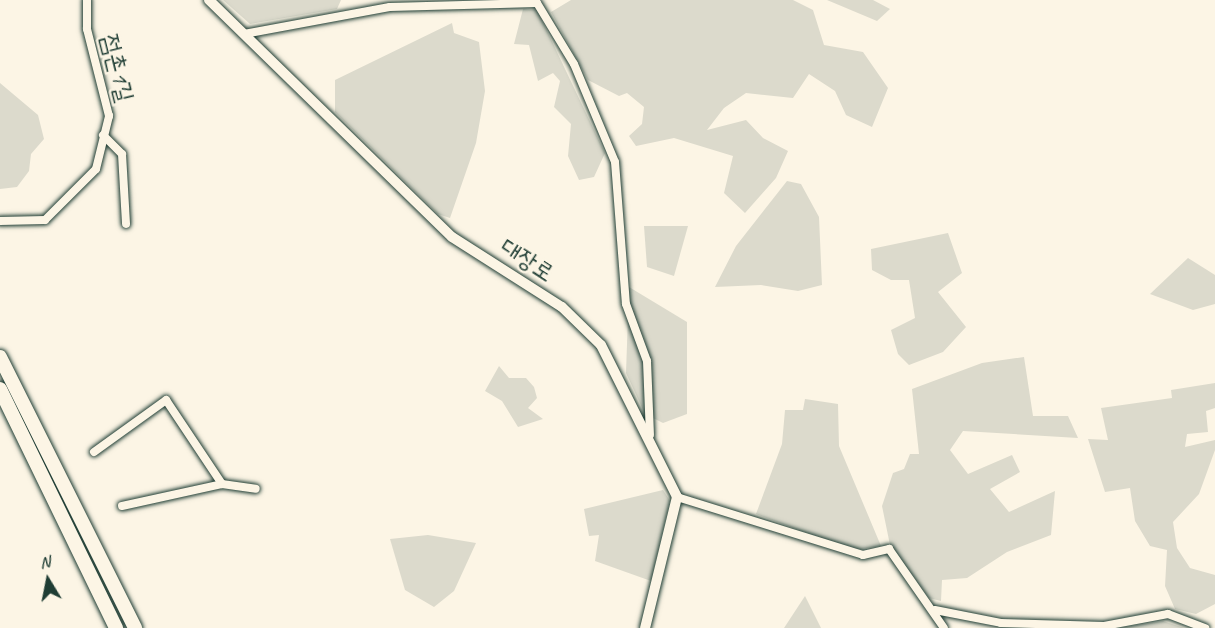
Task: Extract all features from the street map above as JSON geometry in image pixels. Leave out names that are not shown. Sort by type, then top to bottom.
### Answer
[{"type":"highway","points":[[0,357],[135,628]]},
{"type":"highway","points":[[0,389],[116,628]]},
{"type":"street","name":"점촌1길","points":[[0,221],[45,220],[91,178],[109,116],[87,29],[87,0]]},
{"type":"street","name":"대장로","points":[[209,0],[452,237],[562,307],[601,345],[650,435],[677,497]]},
{"type":"street","points":[[244,33],[390,7],[461,1],[537,3],[574,64],[615,162],[626,304],[647,361],[650,435]]},
{"type":"street","points":[[103,135],[122,154],[126,224]]},
{"type":"street","points":[[94,452],[166,400],[222,484]]},
{"type":"street","points":[[122,506],[222,484],[249,492],[256,489]]},
{"type":"street","points":[[645,628],[677,497],[863,555],[889,549],[935,610],[944,628]]},
{"type":"street","points":[[935,610],[1001,623],[1104,626],[1168,614],[1205,628]]},
{"type":"shaded area","points":[[223,0],[341,0],[337,9],[250,24]]},
{"type":"shaded area","points":[[571,0],[793,0],[813,10],[824,45],[863,52],[888,88],[872,127],[846,115],[835,91],[809,74],[793,98],[746,93],[724,108],[707,130],[746,120],[763,138],[788,151],[776,178],[745,213],[724,193],[733,156],[674,138],[636,146],[629,136],[642,124],[644,107],[627,93],[619,96],[588,80],[551,12]]},
{"type":"shaded area","points":[[827,0],[873,0],[890,9],[877,21]]},
{"type":"shaded area","points":[[523,9],[537,10],[605,153],[594,177],[579,180],[568,156],[571,124],[554,107],[560,81],[553,73],[538,81],[529,45],[514,44]]},
{"type":"shaded area","points":[[452,23],[454,33],[479,42],[485,91],[476,143],[450,218],[438,214],[335,112],[335,80]]},
{"type":"shaded area","points":[[0,83],[38,115],[44,139],[31,154],[29,171],[17,187],[0,189]]},
{"type":"shaded area","points":[[787,181],[801,184],[819,217],[822,285],[798,291],[761,285],[715,287],[736,246]]},
{"type":"shaded area","points":[[644,226],[688,226],[674,276],[647,267]]},
{"type":"shaded area","points":[[948,233],[962,273],[938,292],[966,327],[943,352],[909,365],[898,354],[891,330],[915,318],[909,280],[891,280],[872,270],[871,249]]},
{"type":"shaded area","points":[[1188,258],[1215,275],[1215,304],[1193,310],[1150,294]]},
{"type":"shaded area","points":[[629,287],[687,322],[687,414],[663,423],[645,414],[626,373]]},
{"type":"shaded area","points":[[1024,357],[1033,416],[1068,416],[1078,438],[963,431],[950,450],[968,474],[1012,455],[1020,472],[990,489],[1009,512],[1055,491],[1051,535],[1007,552],[967,578],[942,580],[941,601],[929,598],[890,545],[882,506],[893,473],[904,469],[910,454],[919,454],[912,389],[982,363]]},
{"type":"shaded area","points":[[499,366],[509,378],[526,378],[534,387],[537,398],[528,408],[543,419],[518,427],[502,401],[485,391]]},
{"type":"shaded area","points":[[1215,383],[1215,408],[1206,411],[1208,432],[1187,434],[1185,447],[1215,440],[1215,450],[1199,494],[1173,522],[1177,548],[1190,568],[1215,575],[1215,604],[1196,614],[1175,609],[1165,586],[1167,550],[1150,546],[1135,521],[1130,488],[1105,492],[1088,439],[1108,440],[1101,408],[1172,398],[1171,390]]},
{"type":"shaded area","points":[[805,399],[838,404],[839,446],[881,546],[853,550],[756,514],[782,444],[785,410],[803,410]]},
{"type":"shaded area","points":[[663,490],[670,501],[651,581],[595,561],[599,535],[589,536],[584,509]]},
{"type":"shaded area","points":[[428,535],[476,543],[454,591],[434,607],[405,590],[390,539]]},
{"type":"shaded area","points":[[805,596],[821,628],[784,628]]},
{"type":"shaded area","points":[[1163,621],[1184,628],[1119,628]]}]
